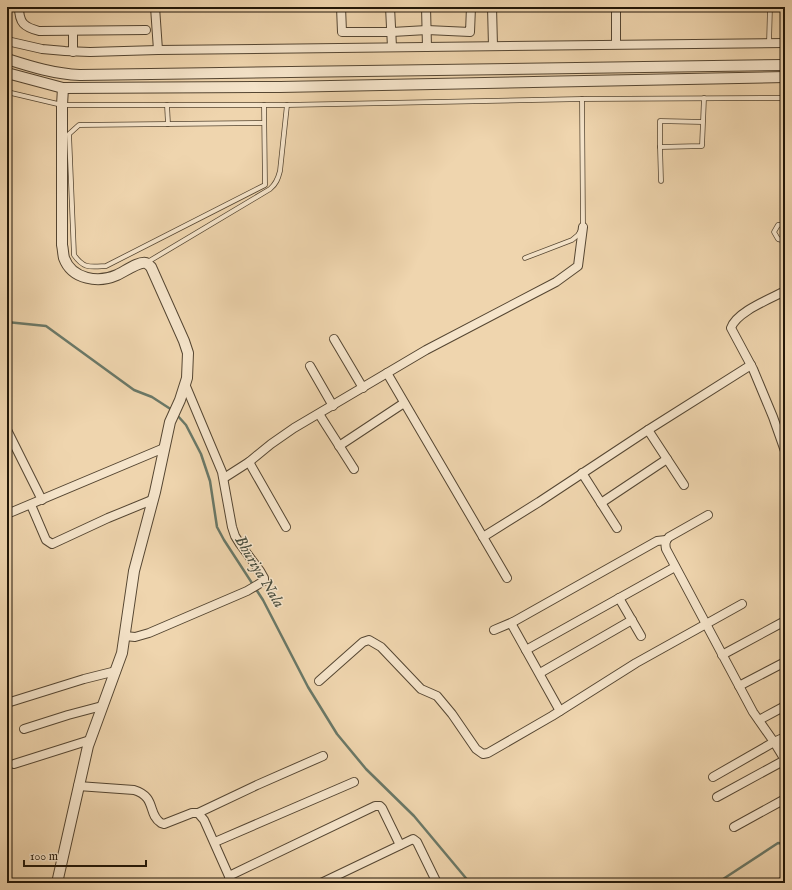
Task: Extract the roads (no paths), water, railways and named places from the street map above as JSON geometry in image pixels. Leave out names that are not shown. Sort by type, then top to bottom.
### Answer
[{"type":"street","points":[[19,7],[19,15],[22,22],[28,28],[39,31],[146,30]]},
{"type":"street","points":[[155,7],[158,50]]},
{"type":"street","points":[[341,7],[342,32],[427,30],[470,32],[471,7]]},
{"type":"street","points":[[390,7],[392,47]]},
{"type":"street","points":[[426,7],[428,46]]},
{"type":"street","points":[[492,7],[493,46]]},
{"type":"street","points":[[616,7],[616,44]]},
{"type":"street","points":[[73,31],[73,52]]},
{"type":"street","points":[[7,41],[42,49],[73,52],[428,46],[785,43]]},
{"type":"street","points":[[7,59],[62,74],[80,75],[785,65]]},
{"type":"street","points":[[7,73],[63,88],[288,87],[785,77]]},
{"type":"street","points":[[57,883],[78,786],[90,740],[122,653],[134,571],[170,422],[180,400],[185,384],[188,365],[188,353],[184,341],[151,267],[146,263],[140,264],[116,275],[100,279],[88,278],[78,274],[71,268],[65,259],[62,246],[63,88]]},
{"type":"street","points":[[224,478],[249,462],[280,437],[387,373],[426,350],[556,282],[578,266],[583,227]]},
{"type":"street","points":[[785,291],[744,313],[733,323],[731,328],[751,365],[773,416],[785,451]]},
{"type":"street","points":[[334,339],[363,388]]},
{"type":"street","points":[[483,537],[751,365]]},
{"type":"street","points":[[310,366],[333,406]]},
{"type":"street","points":[[387,373],[507,578]]},
{"type":"street","points":[[125,636],[140,636],[263,583],[264,578],[260,571],[235,536],[232,527],[224,478],[185,384]]},
{"type":"street","points":[[339,446],[404,403]]},
{"type":"street","points":[[319,414],[354,469]]},
{"type":"street","points":[[7,430],[42,500]]},
{"type":"street","points":[[648,430],[684,485]]},
{"type":"street","points":[[7,514],[164,448]]},
{"type":"street","points":[[601,503],[667,459]]},
{"type":"street","points":[[249,462],[286,527]]},
{"type":"street","points":[[582,473],[617,528]]},
{"type":"street","points":[[31,505],[46,540],[52,544],[108,518],[152,500]]},
{"type":"street","points":[[494,630],[513,622],[657,541],[666,540],[708,515]]},
{"type":"street","points":[[666,540],[666,549],[722,655],[759,720],[785,760],[717,797]]},
{"type":"street","points":[[526,650],[675,567]]},
{"type":"street","points":[[619,598],[641,636]]},
{"type":"street","points":[[319,681],[363,642],[369,640],[381,647],[421,689],[437,696],[452,714],[476,749],[483,754],[493,751],[636,663],[742,604]]},
{"type":"street","points":[[540,673],[632,620]]},
{"type":"street","points":[[722,655],[785,621]]},
{"type":"street","points":[[513,622],[512,625],[560,711]]},
{"type":"street","points":[[739,686],[785,662]]},
{"type":"street","points":[[7,703],[84,679],[116,671]]},
{"type":"street","points":[[24,729],[102,706]]},
{"type":"street","points":[[759,720],[785,706]]},
{"type":"street","points":[[713,777],[785,737]]},
{"type":"street","points":[[14,764],[90,740]]},
{"type":"street","points":[[78,786],[134,790],[140,792],[146,795],[157,819],[161,824],[164,824],[192,813],[198,813],[323,756]]},
{"type":"street","points":[[215,842],[354,782]]},
{"type":"street","points":[[734,827],[785,799]]},
{"type":"street","points":[[198,813],[204,820],[231,879],[375,806],[380,806],[382,808],[400,845]]},
{"type":"street","points":[[321,883],[410,840],[415,840],[417,842],[435,882]]},
{"type":"street","points":[[780,883],[785,880]]},
{"type":"lane","points":[[769,43],[770,7]]},
{"type":"lane","points":[[7,92],[62,105],[287,105],[582,99],[785,98]]},
{"type":"lane","points":[[660,147],[702,146],[704,98]]},
{"type":"lane","points":[[525,258],[572,240],[578,236],[583,227],[582,99]]},
{"type":"lane","points":[[167,105],[168,124]]},
{"type":"lane","points":[[264,105],[265,185],[106,266],[88,267],[79,262],[74,255],[69,134],[79,125],[264,123]]},
{"type":"lane","points":[[146,263],[270,189],[275,184],[280,171],[287,105]]},
{"type":"lane","points":[[660,181],[660,121],[703,122]]},
{"type":"lane","points":[[785,224],[778,225],[774,232],[778,239],[785,240]]},
{"type":"waterway","name":"Bhuriya Nala","points":[[7,322],[46,326],[134,390],[152,397],[172,410]]},
{"type":"waterway","name":"Bhuriya Nala","points":[[177,415],[186,425],[201,454],[210,481],[217,527],[263,600],[308,687],[337,734],[366,769],[414,816],[470,883]]},
{"type":"waterway","name":"Bhuriya Nala","points":[[717,883],[778,843],[785,844]]}]
